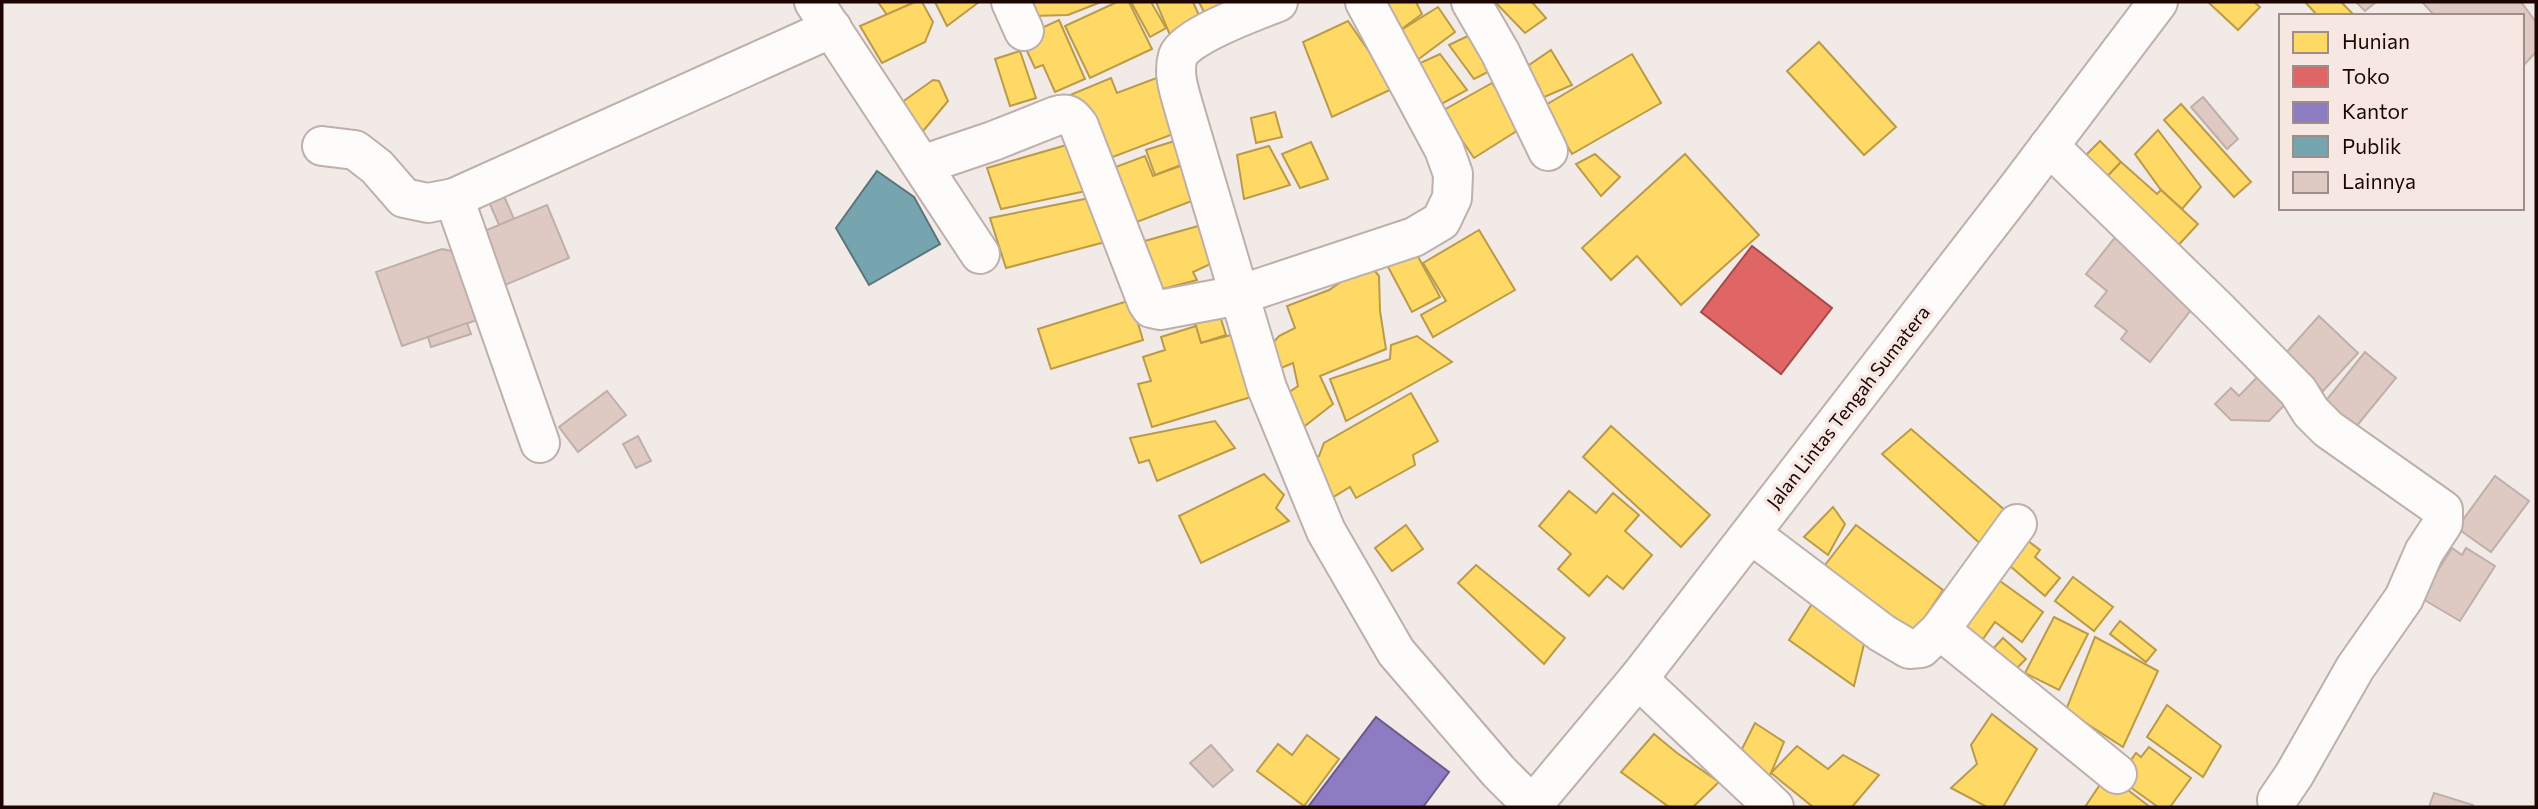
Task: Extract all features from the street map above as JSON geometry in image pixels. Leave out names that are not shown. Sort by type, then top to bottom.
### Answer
[{"type":"main road","points":[[922,165],[1064,113],[1072,116],[1079,127],[1147,302],[1151,308],[1160,310],[1239,295],[1414,237],[1441,221],[1452,198],[1453,174],[1444,149],[1365,2]]},
{"type":"main road","points":[[1471,2],[1500,52],[1548,151]]},
{"type":"main road","name":"Jalan Lintas Tengah Sumatera","points":[[1532,806],[1639,679],[2158,2]]},
{"type":"main road","points":[[1263,4],[1191,41],[1179,53],[1176,75],[1267,388],[1326,531],[1396,652],[1499,772],[1532,806]]},
{"type":"main road","points":[[322,146],[355,149],[377,167],[404,198],[428,203],[454,198],[823,15],[980,254]]},
{"type":"main road","points":[[2049,146],[2263,355],[2298,391],[2311,412],[2328,429],[2443,510],[2443,523],[2424,552],[2403,598],[2355,668],[2294,775],[2281,805]]},
{"type":"main road","points":[[454,198],[540,443]]},
{"type":"main road","points":[[1751,534],[1882,634],[1909,649],[1921,648],[1940,629],[2017,524]]},
{"type":"main road","points":[[1940,629],[2117,774]]},
{"type":"main road","points":[[1639,679],[1774,807]]},
{"type":"building: Hunian","points":[[878,2],[915,2],[887,15]]},
{"type":"building: Hunian","points":[[915,2],[922,2],[933,22],[925,42],[882,63],[860,26]]},
{"type":"building: Hunian","points":[[935,2],[979,2],[947,26]]},
{"type":"building: Hunian","points":[[1026,2],[1101,2],[1068,15],[1032,16]]},
{"type":"building: Hunian","points":[[1117,2],[1129,2],[1152,49],[1090,78],[1065,26]]},
{"type":"building: Hunian","points":[[1131,2],[1151,2],[1166,28],[1150,37]]},
{"type":"building: Hunian","points":[[1156,2],[1193,2],[1202,22],[1170,35]]},
{"type":"building: Hunian","points":[[1199,2],[1238,2],[1206,16]]},
{"type":"building: Hunian","points":[[1373,2],[1416,2],[1422,14],[1391,37]]},
{"type":"building: Hunian","points":[[1495,2],[1532,2],[1546,18],[1525,33]]},
{"type":"building: Hunian","points":[[2208,2],[2254,2],[2260,7],[2238,30]]},
{"type":"building: Hunian","points":[[2305,2],[2341,2],[2353,14],[2316,14]]},
{"type":"building: Hunian","points":[[1438,7],[1455,32],[1412,64],[1398,32]]},
{"type":"building: Hunian","points":[[1059,20],[1085,79],[1055,92],[1043,65],[1035,68],[1026,49],[1035,31]]},
{"type":"building: Hunian","points":[[1348,21],[1394,88],[1332,117],[1303,42]]},
{"type":"building: Hunian","points":[[1472,34],[1498,67],[1474,79],[1449,45]]},
{"type":"building: Hunian","points":[[1819,42],[1896,127],[1864,155],[1787,71]]},
{"type":"building: Hunian","points":[[1551,50],[1572,85],[1535,101],[1516,74]]},
{"type":"building: Hunian","points":[[1020,51],[1036,98],[1010,106],[995,59]]},
{"type":"building: Hunian","points":[[1440,54],[1467,90],[1438,106],[1416,65]]},
{"type":"building: Hunian","points":[[1632,54],[1661,103],[1572,154],[1544,106]]},
{"type":"building: Hunian","points":[[1159,77],[1176,133],[1097,163],[1070,95],[1111,78],[1117,93]]},
{"type":"building: Hunian","points":[[933,80],[939,81],[948,101],[919,136],[891,110]]},
{"type":"building: Hunian","points":[[1492,83],[1523,127],[1474,158],[1442,111]]},
{"type":"building: Hunian","points":[[2181,104],[2251,182],[2234,197],[2164,120]]},
{"type":"building: Hunian","points":[[1275,112],[1282,137],[1256,143],[1251,118]]},
{"type":"building: Hunian","points":[[2158,130],[2201,187],[2182,209],[2161,190],[2135,154]]},
{"type":"building: Hunian","points":[[1184,138],[1194,160],[1155,175],[1146,150]]},
{"type":"building: Hunian","points":[[2100,141],[2121,162],[2101,183],[2079,162]]},
{"type":"building: Hunian","points":[[1311,142],[1328,179],[1300,188],[1282,154]]},
{"type":"building: Hunian","points":[[1070,144],[1086,191],[1001,209],[987,168]]},
{"type":"building: Hunian","points":[[1269,146],[1290,185],[1244,199],[1237,155]]},
{"type":"building: Hunian","points":[[1595,154],[1620,177],[1601,196],[1576,164]]},
{"type":"building: Hunian","points":[[1685,154],[1759,235],[1681,305],[1637,256],[1611,280],[1582,248]]},
{"type":"building: Hunian","points":[[1145,156],[1153,176],[1183,165],[1197,199],[1129,225],[1113,168]]},
{"type":"building: Hunian","points":[[2121,162],[2157,194],[2161,190],[2198,224],[2173,251],[2101,183]]},
{"type":"building: Hunian","points":[[1090,198],[1109,241],[1006,268],[990,218]]},
{"type":"building: Hunian","points":[[1209,223],[1219,260],[1193,272],[1197,280],[1151,292],[1134,244]]},
{"type":"building: Hunian","points":[[1479,230],[1515,290],[1433,337],[1421,315],[1446,301],[1423,263]]},
{"type":"building: Hunian","points":[[1415,251],[1440,297],[1412,312],[1387,265]]},
{"type":"building: Hunian","points":[[1368,263],[1379,276],[1380,311],[1386,349],[1320,376],[1333,404],[1301,429],[1288,393],[1298,386],[1293,363],[1279,369],[1271,345],[1279,336],[1295,328],[1287,306],[1329,290]]},
{"type":"building: Hunian","points":[[1131,300],[1143,340],[1051,369],[1038,329]]},
{"type":"building: Hunian","points":[[1209,313],[1221,319],[1226,335],[1201,343],[1193,319]]},
{"type":"building: Hunian","points":[[1196,326],[1201,343],[1231,335],[1251,397],[1152,427],[1138,384],[1151,381],[1143,357],[1165,350],[1161,337]]},
{"type":"building: Hunian","points":[[1417,336],[1452,362],[1346,421],[1330,379],[1390,359],[1391,345]]},
{"type":"building: Hunian","points":[[1411,393],[1438,441],[1413,455],[1415,465],[1356,498],[1350,487],[1330,499],[1309,461],[1319,456],[1324,443]]},
{"type":"building: Hunian","points":[[1215,421],[1235,448],[1157,481],[1149,460],[1139,463],[1130,438]]},
{"type":"building: Hunian","points":[[1611,426],[1710,515],[1681,547],[1583,457]]},
{"type":"building: Hunian","points":[[1911,429],[2007,512],[1986,549],[1882,454]]},
{"type":"building: Hunian","points":[[1264,474],[1284,495],[1276,508],[1289,521],[1201,563],[1179,516]]},
{"type":"building: Hunian","points":[[1569,491],[1596,513],[1613,493],[1639,515],[1625,531],[1652,555],[1623,589],[1607,576],[1589,596],[1558,569],[1571,554],[1539,526]]},
{"type":"building: Hunian","points":[[1833,507],[1845,524],[1828,555],[1804,537]]},
{"type":"building: Hunian","points":[[1406,525],[1423,549],[1392,571],[1375,548]]},
{"type":"building: Hunian","points":[[1856,525],[1943,590],[1913,635],[1825,565]]},
{"type":"building: Hunian","points":[[2023,537],[2040,550],[2035,557],[2060,578],[2045,596],[2003,560]]},
{"type":"building: Hunian","points":[[1476,565],[1565,638],[1544,664],[1458,583]]},
{"type":"building: Hunian","points":[[1993,576],[2043,612],[2022,642],[1995,622],[1978,646],[1955,629]]},
{"type":"building: Hunian","points":[[2073,577],[2113,607],[2094,631],[2055,601]]},
{"type":"building: Hunian","points":[[1815,599],[1865,640],[1854,686],[1789,640]]},
{"type":"building: Hunian","points":[[2054,617],[2088,634],[2059,690],[2025,673]]},
{"type":"building: Hunian","points":[[2120,621],[2156,650],[2146,662],[2110,634]]},
{"type":"building: Hunian","points":[[2095,637],[2158,671],[2123,747],[2066,710]]},
{"type":"building: Hunian","points":[[2003,638],[2026,659],[2011,674],[1989,653]]},
{"type":"building: Hunian","points":[[2167,705],[2221,746],[2203,777],[2147,737]]},
{"type":"building: Hunian","points":[[1992,714],[2037,749],[2003,807],[1987,807],[1951,788],[1977,764],[1971,745]]},
{"type":"building: Hunian","points":[[1755,723],[1784,742],[1769,778],[1738,757]]},
{"type":"building: Hunian","points":[[1654,734],[1719,782],[1693,807],[1669,807],[1621,772]]},
{"type":"building: Hunian","points":[[1307,735],[1339,759],[1304,806],[1257,771],[1278,744],[1292,755]]},
{"type":"building: Hunian","points":[[1797,746],[1828,769],[1843,755],[1879,775],[1852,807],[1813,807],[1771,773]]},
{"type":"building: Hunian","points":[[2149,747],[2191,778],[2170,807],[2158,807],[2126,784],[2124,770],[2136,753],[2141,757]]},
{"type":"building: Hunian","points":[[2107,774],[2150,807],[2085,807]]},
{"type":"building: Toko","points":[[1752,246],[1832,308],[1781,374],[1701,312]]},
{"type":"building: Kantor","points":[[1376,717],[1449,772],[1423,807],[1308,807]]},
{"type":"building: Publik","points":[[877,171],[914,197],[940,244],[869,285],[836,228]]},
{"type":"building: Lainnya","points":[[2356,2],[2376,2],[2365,11]]},
{"type":"building: Lainnya","points":[[2422,2],[2521,2],[2536,22],[2536,52],[2524,65],[2524,14],[2433,14]]},
{"type":"building: Lainnya","points":[[2203,97],[2238,139],[2227,149],[2191,107]]},
{"type":"building: Lainnya","points":[[504,196],[514,219],[499,225],[489,202]]},
{"type":"building: Lainnya","points":[[547,205],[569,258],[505,285],[482,232]]},
{"type":"building: Lainnya","points":[[2117,235],[2199,300],[2150,362],[2121,339],[2127,331],[2095,306],[2107,291],[2086,274]]},
{"type":"building: Lainnya","points":[[442,249],[462,253],[477,320],[402,346],[376,272]]},
{"type":"building: Lainnya","points":[[2319,316],[2358,353],[2323,391],[2284,355]]},
{"type":"building: Lainnya","points":[[467,323],[471,334],[431,347],[428,337]]},
{"type":"building: Lainnya","points":[[2365,352],[2396,378],[2355,428],[2324,403]]},
{"type":"building: Lainnya","points":[[2265,369],[2294,395],[2269,421],[2231,420],[2215,404],[2231,388],[2239,396]]},
{"type":"building: Lainnya","points":[[607,391],[626,415],[578,452],[559,427]]},
{"type":"building: Lainnya","points":[[638,436],[651,461],[636,468],[623,444]]},
{"type":"building: Lainnya","points":[[2495,476],[2529,501],[2491,552],[2457,528]]},
{"type":"building: Lainnya","points":[[2452,548],[2462,555],[2466,548],[2495,566],[2460,621],[2421,598]]},
{"type":"building: Lainnya","points":[[1211,745],[1233,770],[1213,787],[1190,763]]},
{"type":"building: Lainnya","points":[[2434,793],[2473,805],[2429,807]]}]
